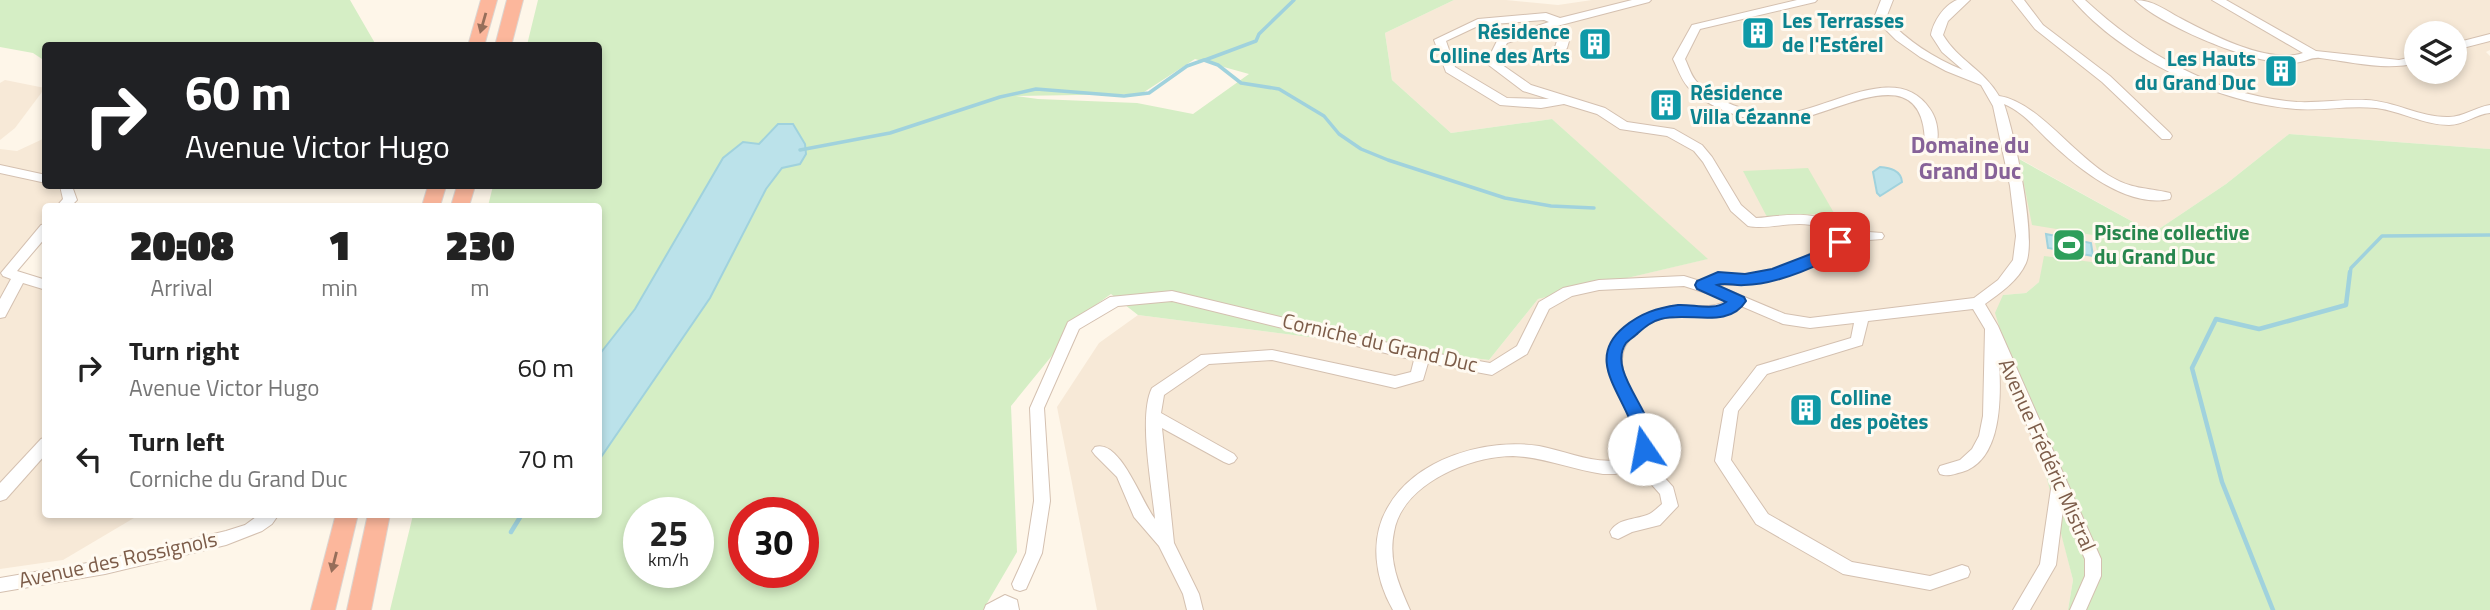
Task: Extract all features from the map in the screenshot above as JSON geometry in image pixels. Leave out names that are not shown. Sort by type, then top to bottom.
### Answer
[{"type":"highway","points":[[477,42],[489,0]]},
{"type":"highway","points":[[504,42],[515,0]]},
{"type":"highway","points":[[323,610],[346,518]]},
{"type":"highway","points":[[359,610],[378,518]]},
{"type":"street","points":[[1645,0],[1554,23],[1502,41],[1492,63],[1527,88],[1601,111],[1624,126],[1670,132],[1698,148],[1736,208],[1753,223],[1820,220],[1837,232],[1840,242]]},
{"type":"street","points":[[1811,0],[1696,27],[1679,59],[1692,84],[1728,108],[1783,118],[1879,91],[1899,92],[1914,97],[1929,116],[1931,147]]},
{"type":"street","points":[[1887,0],[1880,18],[1895,35],[1935,61],[1964,75],[1983,80]]},
{"type":"street","points":[[1964,0],[1945,16],[1939,24],[1937,35],[1946,50],[1983,80],[1996,99],[2016,186],[2022,253],[2012,275],[1977,303]]},
{"type":"street","points":[[2018,0],[2039,27],[2106,79],[2166,136]]},
{"type":"street","points":[[2079,0],[2094,15],[2173,71],[2206,85],[2286,104],[2376,104],[2451,122],[2482,109],[2490,109]]},
{"type":"street","points":[[2141,0],[2221,44],[2279,58],[2298,60],[2313,54]]},
{"type":"street","points":[[2218,0],[2313,54],[2404,63]]},
{"type":"street","points":[[1551,59],[1561,48],[1563,41],[1554,23],[1546,16],[1478,22],[1440,40],[1450,69],[1504,102],[1541,104],[1567,99]]},
{"type":"street","points":[[2467,44],[2490,37]]},
{"type":"street","points":[[1996,99],[2022,108],[2108,181],[2147,197],[2165,196]]},
{"type":"street","points":[[0,169],[42,178]]},
{"type":"street","points":[[42,233],[8,273],[42,284]]},
{"type":"street","points":[[1703,285],[1718,278],[1745,280],[1774,275],[1822,256],[1840,242],[1855,236],[1877,236]]},
{"type":"street","points":[[0,313],[18,278]]},
{"type":"street","name":"Corniche du Grand Duc","points":[[1010,600],[1034,553],[1042,501],[1037,408],[1073,326],[1115,301],[1172,296],[1422,356],[1492,369],[1522,350],[1544,306],[1568,292],[1599,285],[1684,281],[1703,285],[1783,319],[1810,323],[1977,303]]},
{"type":"street","points":[[1402,610],[1383,550],[1386,529],[1394,510],[1415,485],[1452,461],[1486,452],[1511,450],[1540,453],[1596,467],[1624,469],[1640,460],[1645,438],[1618,378],[1614,359],[1618,341],[1642,321],[1659,313],[1692,310],[1717,313],[1738,301]]},
{"type":"street","name":"Avenue Frédéric Mistral","points":[[1977,303],[1991,326],[2093,559],[2093,576],[2078,610]]},
{"type":"street","points":[[1862,318],[1857,341],[1762,370],[1731,409],[1723,461],[1762,519],[1849,569],[1930,583],[1962,572]]},
{"type":"street","points":[[1946,470],[1961,469],[1973,460],[1991,427],[1991,326]]},
{"type":"street","points":[[1167,543],[1153,416],[1157,393],[1206,359],[1272,355],[1395,382],[1418,376],[1422,356]]},
{"type":"street","points":[[1153,416],[1229,458]]},
{"type":"street","points":[[0,494],[42,447]]},
{"type":"street","points":[[1100,451],[1123,472],[1140,512],[1167,543],[1191,594],[1195,610]]},
{"type":"street","points":[[1618,532],[1628,526],[1654,520],[1670,506],[1667,492],[1640,460]]},
{"type":"street","points":[[2021,610],[2048,565],[2059,485]]},
{"type":"street","name":"Avenue des Rossignols","points":[[0,585],[105,567],[226,538],[244,533],[268,518]]},
{"type":"shaded area","points":[[1454,0],[1506,0],[1558,5],[1592,0],[2490,0],[2490,50],[2486,52],[2490,56],[2490,149],[2289,134],[2226,184],[2153,233],[2020,159],[2094,235],[2100,264],[2039,282],[2026,293],[2003,295],[2073,580],[2068,610],[1097,610],[1057,407],[1099,343],[1138,315],[1489,360],[1538,299],[1707,259],[1552,119],[1451,133],[1392,80],[1385,33]]},
{"type":"shaded area","points":[[5,80],[42,87],[42,92],[15,128],[0,140],[0,83]]},
{"type":"shaded area","points":[[42,139],[42,189],[59,189],[64,202],[42,203],[42,229],[3,277],[42,289],[42,518],[134,518],[63,560],[0,569],[0,149],[17,151]]},
{"type":"green space","points":[[0,0],[350,0],[374,42],[42,42],[42,59],[33,53],[0,47]]},
{"type":"green space","points":[[538,0],[1454,0],[1385,33],[1392,80],[1451,133],[1552,119],[1708,259],[1538,299],[1489,360],[1138,315],[1111,294],[1090,309],[1011,406],[1017,552],[983,610],[390,610],[412,518],[602,518],[602,203],[489,203],[492,189],[602,189],[602,42],[528,42]],"holes":[[[1195,59],[1249,74],[1193,114],[1137,103],[1016,96],[1141,94]]]},
{"type":"green space","points":[[2289,134],[2490,149],[2490,610],[2068,610],[2073,580],[2047,479],[1995,313],[2003,295],[2026,293],[2039,282],[2044,256],[2100,263],[2093,235],[2032,225],[2019,159],[2153,233],[2226,184]]},
{"type":"green space","points":[[1808,168],[1834,213],[1767,217],[1743,171]]},
{"type":"water","points":[[778,124],[793,124],[805,144],[806,154],[800,164],[782,168],[766,189],[710,298],[602,456],[602,351],[635,309],[723,158],[743,142],[759,144]]},
{"type":"water","points":[[1880,167],[1897,172],[1902,182],[1880,196],[1873,172]]},
{"type":"water","name":"Piscine collective du Grand Duc","points":[[2046,234],[2091,243],[2093,256],[2048,248]]},
{"type":"waterway","points":[[1205,60],[1256,41],[1259,34],[1294,0]]},
{"type":"waterway","points":[[800,150],[890,133],[1000,97],[1036,89],[1124,96],[1149,93],[1187,66],[1204,60],[1218,65],[1241,83],[1279,89],[1324,116],[1339,134],[1361,149],[1388,160],[1505,198],[1551,206],[1594,208]]},
{"type":"waterway","points":[[2350,274],[2351,268],[2382,236],[2490,235]]},
{"type":"waterway","points":[[2273,610],[2222,482],[2192,368],[2216,319],[2259,329],[2346,305],[2350,272]]},
{"type":"waterway","points":[[511,532],[520,518]]},
{"type":"place","name":"Les Terrasses de l'Estérel","points":[[1758,33]]},
{"type":"place","name":"Résidence Colline des Arts","points":[[1595,44]]},
{"type":"place","name":"Les Hauts du Grand Duc","points":[[2281,71]]},
{"type":"place","name":"Résidence Villa Cézanne","points":[[1666,105]]},
{"type":"place","name":"Piscine collective du Grand Duc","points":[[2069,245]]},
{"type":"place","name":"Colline des poètes","points":[[1806,410]]},
{"type":"district","name":"Domaine du Grand Duc","points":[[1970,158]]},
{"type":"route","points":[[1644,449],[1645,438],[1618,378],[1614,359],[1618,341],[1642,321],[1659,313],[1692,310],[1717,313],[1726,310],[1738,301],[1703,285],[1718,278],[1745,280],[1774,275],[1822,256],[1840,242]]}]
